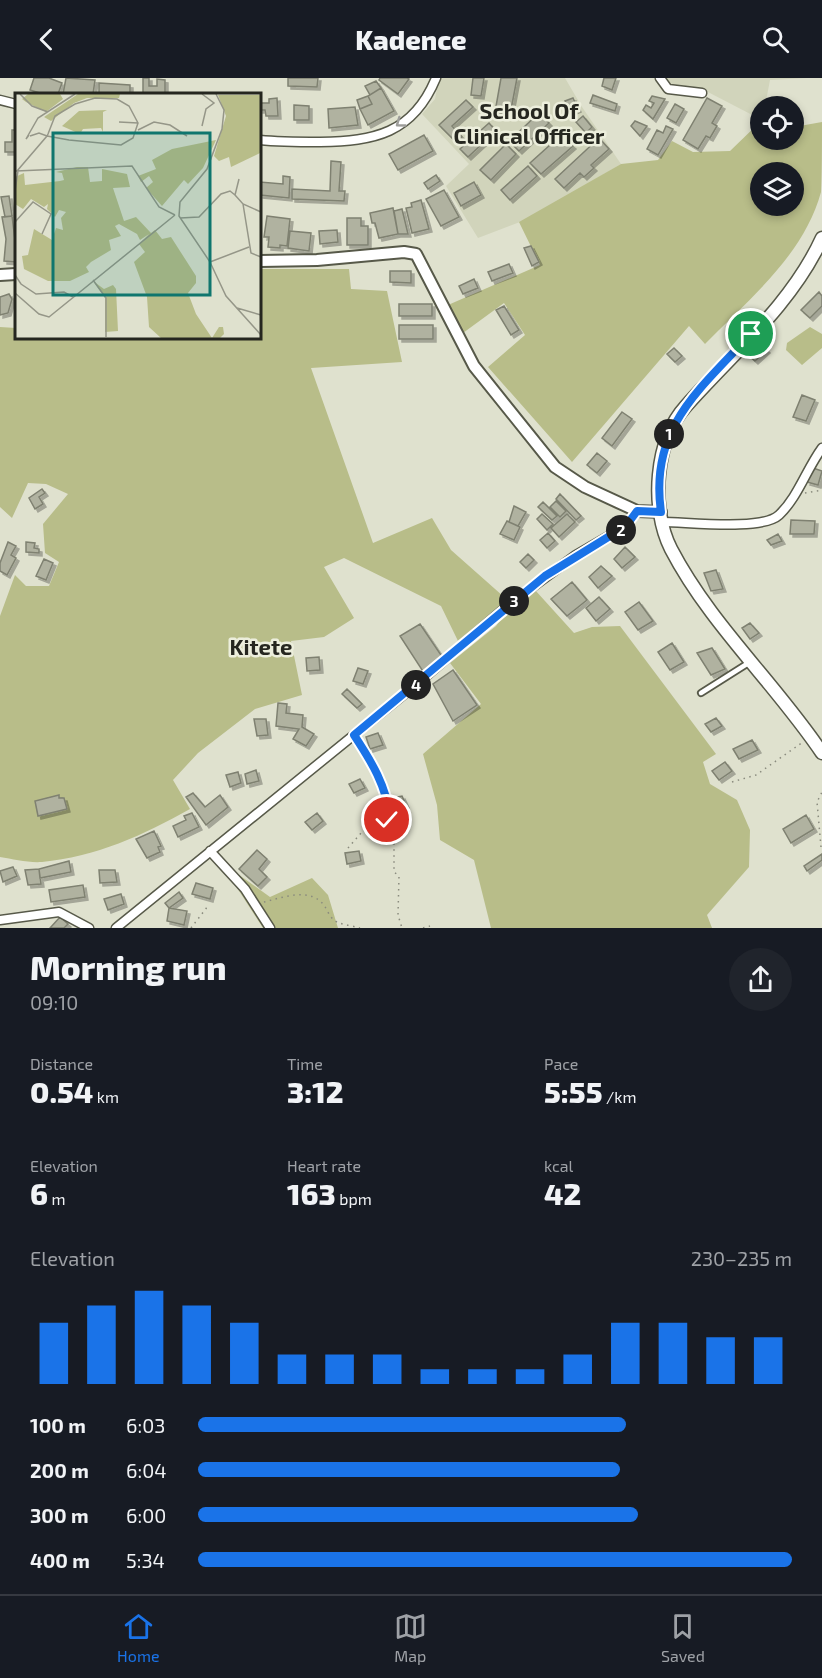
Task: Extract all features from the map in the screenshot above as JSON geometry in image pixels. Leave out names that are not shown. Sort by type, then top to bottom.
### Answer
[{"type":"main road","points":[[822,237],[806,269],[778,307],[682,410],[667,438],[660,471],[661,512],[670,547],[703,602],[753,661],[822,753]]},
{"type":"street","points":[[261,141],[354,142],[374,138],[395,128],[415,112],[436,78]]},
{"type":"street","points":[[660,78],[668,89],[702,93]]},
{"type":"street","points":[[0,100],[15,104]]},
{"type":"street","points":[[261,261],[317,260],[404,252],[416,254],[474,366],[549,460],[577,483],[637,511],[766,522],[777,517],[795,494],[807,468],[822,448]]},
{"type":"street","points":[[0,275],[15,274]]},
{"type":"street","points":[[116,928],[545,576],[626,526],[637,511]]},
{"type":"street","points":[[210,851],[257,904],[270,928]]},
{"type":"street","points":[[0,920],[59,912],[89,928]]},
{"type":"lane","points":[[701,693],[753,661]]},
{"type":"path","points":[[795,494],[822,490]]},
{"type":"path","points":[[348,848],[362,832],[391,819],[387,792],[373,762],[354,735]]},
{"type":"path","points":[[732,782],[756,775],[811,736]]},
{"type":"path","points":[[821,847],[817,802],[822,792]]},
{"type":"path","points":[[387,820],[394,835],[394,872],[399,876],[398,915],[402,928]]},
{"type":"path","points":[[257,904],[287,896],[307,895],[323,904],[330,916],[337,922],[360,928]]},
{"type":"path","points":[[191,928],[208,906]]},
{"type":"path","points":[[423,928],[430,926]]},
{"type":"shaded area","points":[[439,78],[565,78],[621,164],[528,219],[478,238],[446,186],[469,164],[422,114],[435,99]]},
{"type":"shaded area","points":[[665,78],[807,78],[770,80],[767,96],[750,96],[750,114],[706,91],[670,86]]},
{"type":"green space","points":[[822,122],[821,192],[813,215],[788,256],[757,293],[705,344],[689,326],[572,462],[488,367],[525,335],[504,303],[463,333],[448,305],[540,265],[519,222],[621,164],[658,160],[672,141],[693,152],[730,151],[750,132],[750,150],[804,150],[804,125]]},
{"type":"green space","points":[[261,269],[349,269],[351,289],[387,291],[402,362],[311,368],[373,543],[432,518],[451,550],[512,604],[535,590],[574,633],[592,627],[620,626],[716,754],[703,762],[710,784],[737,800],[750,830],[749,867],[707,915],[712,928],[491,928],[474,860],[440,840],[437,805],[423,754],[481,704],[450,663],[496,626],[511,605],[488,617],[458,641],[441,606],[344,558],[324,567],[354,618],[324,637],[291,641],[302,695],[255,709],[198,753],[173,780],[190,809],[137,836],[81,855],[37,862],[0,857],[0,616],[15,575],[26,586],[49,586],[59,562],[45,553],[43,524],[68,494],[46,484],[28,483],[12,518],[0,507],[0,327],[15,328],[15,339],[261,339]]},
{"type":"green space","points":[[810,327],[822,334],[822,348],[802,365],[786,350],[787,343]]},
{"type":"green space","points":[[211,855],[270,897],[312,878],[328,895],[338,928],[263,928],[225,869]]},
{"type":"building","points":[[34,78],[49,78],[62,83],[58,93],[40,93],[30,90]]},
{"type":"building","points":[[66,78],[95,80],[93,93],[63,93]]},
{"type":"building","points":[[143,78],[149,78],[149,86],[157,86],[157,79],[165,80],[165,93],[143,93]]},
{"type":"building","points":[[288,78],[318,78],[317,87],[288,86]]},
{"type":"building","points":[[380,78],[409,79],[398,94],[379,80]]},
{"type":"building","points":[[473,78],[484,78],[481,96],[471,95]]},
{"type":"building","points":[[501,78],[517,78],[510,115],[495,112]]},
{"type":"building","points":[[604,78],[616,78],[612,90],[602,86]]},
{"type":"building","points":[[376,81],[381,88],[370,95],[365,86]]},
{"type":"building","points":[[99,83],[130,85],[130,93],[99,93]]},
{"type":"building","points":[[381,88],[394,111],[368,125],[360,109],[372,104],[368,96]]},
{"type":"building","points":[[593,95],[617,104],[615,111],[590,103]]},
{"type":"building","points":[[368,96],[372,104],[360,109],[357,100]]},
{"type":"building","points":[[652,96],[665,99],[653,119],[643,110],[646,105],[651,108],[654,103],[649,101]]},
{"type":"building","points":[[277,98],[278,116],[266,116],[265,110],[261,110],[261,103],[269,103],[269,99]]},
{"type":"building","points":[[573,98],[578,109],[571,112],[565,101]]},
{"type":"building","points":[[707,98],[722,106],[712,123],[717,126],[710,138],[706,136],[698,149],[683,140]]},
{"type":"building","points":[[466,100],[473,107],[452,126],[462,137],[456,142],[439,125]]},
{"type":"building","points":[[675,104],[684,109],[676,123],[667,118]]},
{"type":"building","points":[[294,105],[309,106],[309,120],[294,120]]},
{"type":"building","points":[[355,107],[358,125],[329,128],[328,109]]},
{"type":"building","points":[[539,113],[549,123],[519,151],[509,141]]},
{"type":"building","points":[[583,116],[592,127],[586,133],[576,122]]},
{"type":"building","points":[[635,121],[647,126],[640,136],[631,126]]},
{"type":"building","points":[[489,123],[496,131],[468,157],[460,149]]},
{"type":"building","points":[[666,126],[673,129],[658,155],[647,149],[657,130],[663,133]]},
{"type":"building","points":[[12,130],[15,130],[15,152],[5,152],[5,142],[12,142]]},
{"type":"building","points":[[424,135],[433,151],[398,170],[389,154]]},
{"type":"building","points":[[560,136],[573,146],[541,174],[530,163]]},
{"type":"building","points":[[599,138],[609,149],[591,165],[594,168],[584,177],[580,173],[564,188],[555,179]]},
{"type":"building","points":[[506,144],[516,154],[491,180],[480,170]]},
{"type":"building","points":[[331,161],[341,162],[339,191],[345,191],[344,201],[292,199],[292,189],[330,191]]},
{"type":"building","points":[[528,166],[537,176],[510,200],[501,190]]},
{"type":"building","points":[[436,175],[440,181],[428,189],[424,183]]},
{"type":"building","points":[[283,176],[290,177],[289,198],[261,195],[261,182],[283,184]]},
{"type":"building","points":[[474,182],[481,195],[461,206],[454,193]]},
{"type":"building","points":[[444,190],[459,217],[441,226],[426,199]]},
{"type":"building","points":[[9,196],[12,216],[5,217],[1,197]]},
{"type":"building","points":[[421,200],[429,229],[412,233],[406,208],[412,207],[411,203]]},
{"type":"building","points":[[393,208],[398,234],[379,238],[370,213]]},
{"type":"building","points":[[402,209],[408,234],[398,234],[394,211]]},
{"type":"building","points":[[12,216],[15,262],[4,261],[6,239],[2,217]]},
{"type":"building","points":[[267,216],[290,219],[287,246],[268,247],[269,237],[264,237]]},
{"type":"building","points":[[347,218],[361,218],[361,226],[368,226],[368,245],[347,245]]},
{"type":"building","points":[[337,230],[338,242],[320,244],[319,231]]},
{"type":"building","points":[[290,231],[311,233],[309,251],[288,248]]},
{"type":"building","points":[[531,246],[539,262],[532,266],[524,248]]},
{"type":"building","points":[[509,264],[513,273],[492,281],[488,272]]},
{"type":"building","points":[[390,271],[411,271],[411,283],[390,282]]},
{"type":"building","points":[[474,279],[478,288],[463,294],[459,286]]},
{"type":"building","points":[[819,292],[822,296],[822,306],[810,318],[801,310]]},
{"type":"building","points":[[9,294],[12,299],[8,313],[0,315],[0,297]]},
{"type":"building","points":[[399,304],[432,304],[432,316],[399,316]]},
{"type":"building","points":[[504,306],[519,330],[511,335],[496,310]]},
{"type":"building","points":[[399,325],[433,325],[433,339],[399,339]]},
{"type":"building","points":[[756,340],[767,350],[755,361],[745,352]]},
{"type":"building","points":[[674,348],[682,356],[675,362],[667,354]]},
{"type":"building","points":[[802,395],[815,400],[806,421],[793,417]]},
{"type":"building","points":[[622,412],[632,419],[612,446],[602,438]]},
{"type":"building","points":[[597,453],[607,461],[597,473],[587,465]]},
{"type":"building","points":[[813,468],[822,471],[818,485],[807,482]]},
{"type":"building","points":[[42,489],[45,493],[39,497],[43,504],[35,509],[29,498]]},
{"type":"building","points":[[560,494],[581,516],[576,520],[556,499]]},
{"type":"building","points":[[556,501],[566,511],[560,517],[550,507]]},
{"type":"building","points":[[543,502],[557,516],[552,520],[538,507]]},
{"type":"building","points":[[514,506],[526,512],[518,526],[509,522]]},
{"type":"building","points":[[542,514],[553,524],[547,530],[537,519]]},
{"type":"building","points":[[567,514],[575,522],[559,537],[551,528]]},
{"type":"building","points":[[791,520],[815,521],[814,534],[790,534]]},
{"type":"building","points":[[507,521],[520,527],[514,540],[500,534]]},
{"type":"building","points":[[548,533],[555,541],[547,548],[540,540]]},
{"type":"building","points":[[778,534],[782,541],[771,545],[767,540]]},
{"type":"building","points":[[8,542],[16,546],[11,555],[16,558],[7,575],[0,571],[0,563]]},
{"type":"building","points":[[26,542],[35,543],[34,548],[39,549],[39,553],[26,552]]},
{"type":"building","points":[[625,547],[635,557],[622,568],[614,559]]},
{"type":"building","points":[[528,554],[534,560],[526,568],[520,562]]},
{"type":"building","points":[[44,559],[53,563],[46,580],[36,576]]},
{"type":"building","points":[[601,566],[612,576],[598,588],[589,577]]},
{"type":"building","points":[[716,570],[723,589],[711,591],[704,573]]},
{"type":"building","points":[[572,582],[587,600],[567,616],[551,599]]},
{"type":"building","points":[[599,597],[610,609],[596,621],[586,608]]},
{"type":"building","points":[[639,602],[653,621],[638,630],[625,612]]},
{"type":"building","points":[[750,623],[759,633],[750,639],[742,628]]},
{"type":"building","points":[[420,624],[443,658],[424,673],[400,636]]},
{"type":"building","points":[[672,643],[684,662],[670,670],[658,652]]},
{"type":"building","points":[[712,648],[725,669],[711,675],[697,653]]},
{"type":"building","points":[[319,657],[320,670],[307,671],[306,658]]},
{"type":"building","points":[[358,668],[368,671],[363,684],[353,681]]},
{"type":"building","points":[[453,670],[477,705],[453,721],[433,684]]},
{"type":"building","points":[[347,689],[362,704],[357,708],[342,694]]},
{"type":"building","points":[[278,703],[287,704],[286,713],[303,715],[302,727],[314,734],[306,746],[293,739],[299,729],[276,726]]},
{"type":"building","points":[[716,718],[722,726],[711,732],[705,724]]},
{"type":"building","points":[[254,719],[266,719],[268,735],[257,736]]},
{"type":"building","points":[[378,733],[383,745],[370,749],[366,737]]},
{"type":"building","points":[[752,740],[758,750],[739,759],[733,749]]},
{"type":"building","points":[[725,762],[732,771],[719,780],[712,771]]},
{"type":"building","points":[[256,770],[259,781],[247,784],[245,774]]},
{"type":"building","points":[[238,772],[241,783],[230,787],[226,775]]},
{"type":"building","points":[[360,779],[365,788],[354,793],[349,784]]},
{"type":"building","points":[[193,793],[205,807],[220,795],[228,807],[206,825],[186,797]]},
{"type":"building","points":[[59,795],[59,798],[64,798],[67,809],[38,816],[35,801]]},
{"type":"building","points":[[402,796],[406,805],[395,807],[392,798]]},
{"type":"building","points":[[192,813],[199,827],[178,837],[173,826],[186,820],[184,816]]},
{"type":"building","points":[[317,813],[323,821],[312,830],[305,822]]},
{"type":"building","points":[[806,815],[814,829],[791,843],[783,829]]},
{"type":"building","points":[[154,831],[161,846],[158,847],[160,852],[147,858],[136,839]]},
{"type":"building","points":[[257,850],[267,859],[259,869],[267,877],[258,886],[239,869]]},
{"type":"building","points":[[359,851],[361,861],[347,864],[345,853]]},
{"type":"building","points":[[822,854],[822,860],[807,871],[804,866]]},
{"type":"building","points":[[69,861],[71,872],[40,878],[39,869]]},
{"type":"building","points":[[13,867],[17,876],[3,882],[0,871]]},
{"type":"building","points":[[39,869],[41,884],[28,885],[25,870]]},
{"type":"building","points":[[99,870],[115,870],[117,882],[100,883]]},
{"type":"building","points":[[196,883],[213,888],[210,899],[192,894]]},
{"type":"building","points":[[83,885],[85,897],[51,902],[49,890]]},
{"type":"building","points":[[179,892],[183,898],[169,908],[165,903]]},
{"type":"building","points":[[121,894],[124,904],[108,910],[104,899]]},
{"type":"building","points":[[169,908],[187,911],[184,925],[167,921]]},
{"type":"building","points":[[60,917],[68,924],[64,928],[50,928]]},
{"type":"district","name":"School Of Clinical Officer","points":[[529,124]]},
{"type":"district","name":"Kitete","points":[[261,647]]},
{"type":"route","points":[[387,820],[391,819],[387,792],[373,762],[354,735],[545,576],[626,526],[637,511],[661,512],[660,471],[667,438],[682,410],[751,334]]}]
